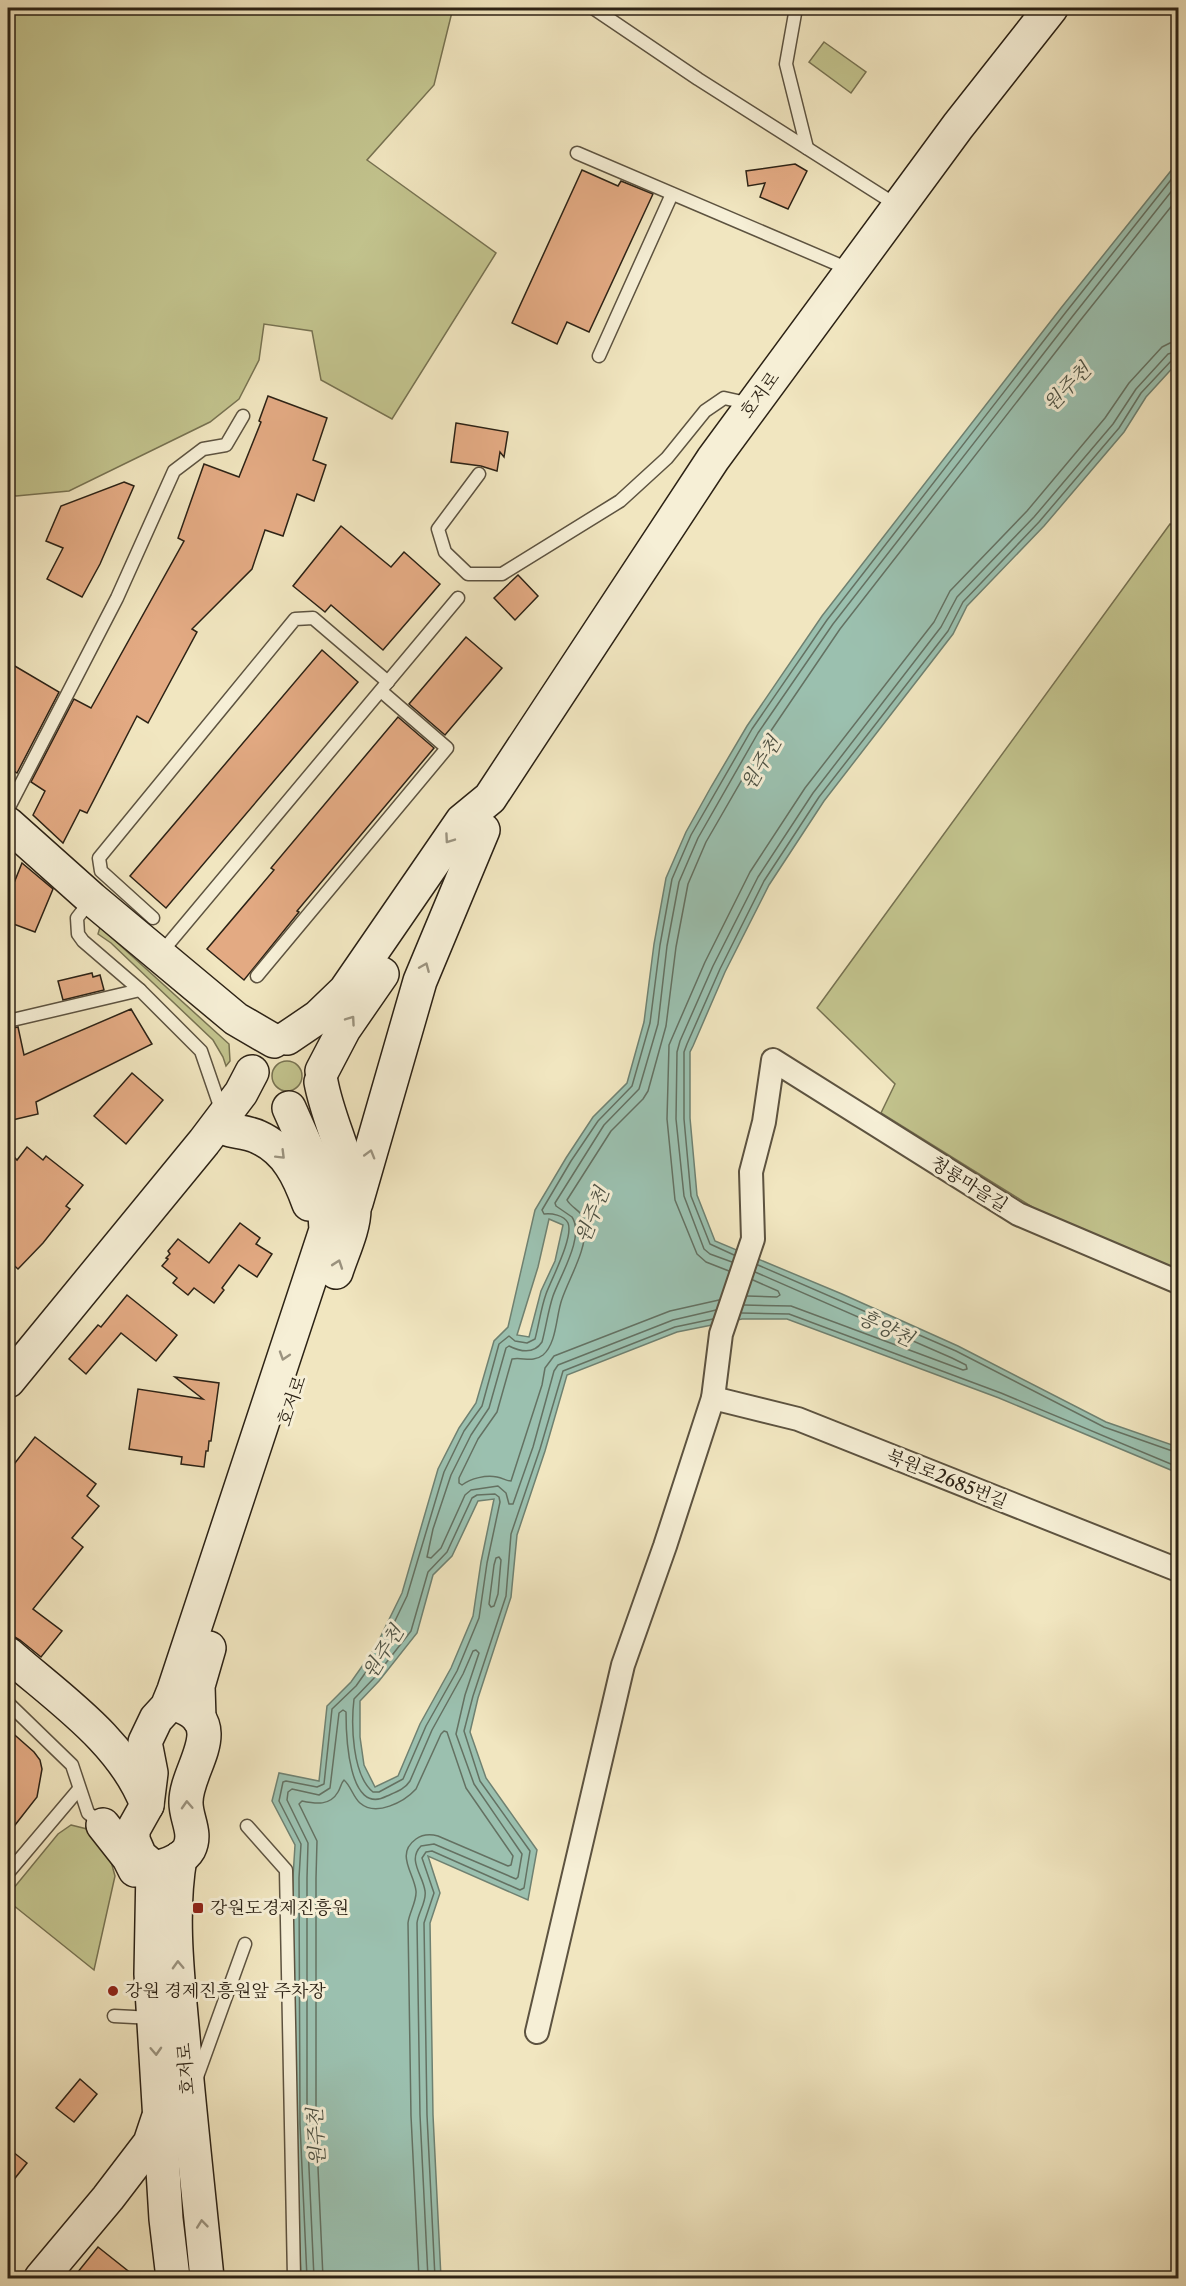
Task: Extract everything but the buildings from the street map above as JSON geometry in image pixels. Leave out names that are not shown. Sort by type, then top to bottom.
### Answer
[{"type":"street","name":"호저로","points":[[490,798],[713,459],[958,126],[1051,8]]},
{"type":"street","points":[[354,1211],[420,981],[483,830],[490,798]]},
{"type":"street","points":[[8,1381],[219,1129],[267,1053],[318,1017],[345,990],[462,821],[490,798]]},
{"type":"street","points":[[8,824],[92,899],[236,1019],[267,1053]]},
{"type":"street","points":[[219,1129],[283,1108],[300,1106],[310,1101],[317,1092],[344,1029],[483,830]]},
{"type":"street","points":[[302,1300],[326,1230],[324,1198],[313,1162],[283,1108],[268,1102],[260,1095],[254,1084],[267,1053],[298,1039],[314,1051],[320,1060],[322,1077]]},
{"type":"street","name":"청룡마을길","points":[[713,1398],[721,1334],[753,1239],[751,1172],[764,1122],[772,1060],[1018,1214],[1179,1282]]},
{"type":"street","name":"호저로","points":[[142,1839],[189,1849],[193,1834],[186,1802],[189,1779],[204,1745],[203,1728],[199,1719],[198,1686],[236,1563],[354,1211],[350,1181],[326,1106],[322,1077]]},
{"type":"street","points":[[219,1129],[258,1137],[279,1152],[298,1174],[309,1205],[310,1233],[302,1300]]},
{"type":"street","name":"호저로","points":[[174,2278],[166,2220],[151,1974],[154,1905],[142,1839],[151,1773],[145,1742],[156,1719],[167,1707],[302,1300]]},
{"type":"street","points":[[537,2032],[623,1665],[713,1398]]},
{"type":"street","name":"북원로2685번길","points":[[713,1398],[798,1419],[1179,1570]]},
{"type":"street","points":[[8,1654],[108,1742],[129,1767],[140,1785],[142,1839],[129,1858],[154,1905]]},
{"type":"street","points":[[167,1707],[177,1705],[193,1712],[199,1719]]},
{"type":"street","points":[[108,1742],[122,1746],[145,1742]]},
{"type":"street","name":"호저로","points":[[142,1839],[176,1901],[178,1977],[207,2278]]},
{"type":"street","points":[[41,2278],[108,2198],[150,2143],[159,2116]]},
{"type":"street","points":[[163,2170],[195,2169]]},
{"type":"street","points":[[108,2198],[127,2190],[142,2193],[153,2202],[166,2220]]},
{"type":"lane","points":[[593,8],[698,79],[899,207]]},
{"type":"lane","points":[[796,8],[786,64],[807,148]]},
{"type":"lane","points":[[577,153],[852,270]]},
{"type":"lane","points":[[599,356],[672,194]]},
{"type":"lane","points":[[479,474],[438,529],[445,552],[468,574],[502,574],[620,501],[667,458],[705,411],[724,398],[753,404]]},
{"type":"lane","points":[[8,809],[117,598],[174,471],[203,449],[226,445],[243,416]]},
{"type":"lane","points":[[160,955],[458,598]]},
{"type":"lane","points":[[153,918],[101,871],[99,858],[295,620],[313,618],[447,748],[257,976]]},
{"type":"lane","points":[[92,899],[77,918],[78,934],[83,941],[140,990],[201,1051],[219,1129]]},
{"type":"lane","points":[[8,1022],[140,990]]},
{"type":"lane","points":[[8,1703],[72,1765],[88,1813],[142,1839]]},
{"type":"lane","points":[[8,1873],[79,1789]]},
{"type":"lane","points":[[247,1826],[286,1870],[294,2278]]},
{"type":"lane","points":[[189,2101],[244,1944]]},
{"type":"lane","points":[[114,2016],[154,2018]]},
{"type":"green space","points":[[8,8],[453,8],[434,85],[367,160],[496,253],[392,419],[321,380],[312,331],[264,324],[259,360],[239,399],[210,422],[69,491],[16,496],[8,493]]},
{"type":"green space","points":[[824,42],[866,72],[851,93],[809,62]]},
{"type":"green space","points":[[1170,524],[1178,528],[1178,1274],[1066,1228],[881,1113],[895,1084],[817,1008]]},
{"type":"green space","points":[[100,927],[229,1044],[230,1061],[226,1066],[213,1040],[111,943],[98,934]]},
{"type":"green space","points":[[287,1061],[298,1065],[302,1076],[298,1087],[287,1091],[276,1087],[272,1076],[276,1065]]},
{"type":"green space","points":[[71,1825],[87,1829],[109,1854],[115,1876],[94,1970],[8,1901],[8,1895],[58,1834]]},
{"type":"water","points":[[1178,162],[1178,362],[1146,397],[1124,432],[1044,526],[967,606],[953,634],[824,801],[769,885],[725,972],[690,1052],[690,1118],[697,1195],[715,1241],[958,1346],[1106,1422],[1178,1447],[1178,1473],[999,1398],[787,1319],[742,1319],[677,1332],[567,1375],[517,1535],[511,1597],[478,1698],[470,1732],[486,1778],[537,1850],[528,1900],[428,1856],[440,1893],[430,1923],[433,2115],[441,2278],[301,2278],[294,2124],[293,1877],[295,1845],[272,1801],[279,1773],[319,1781],[327,1706],[351,1682],[375,1648],[402,1593],[438,1469],[459,1428],[476,1403],[494,1341],[508,1327],[535,1210],[593,1117],[627,1083],[644,1022],[654,944],[666,878],[686,832],[747,726],[822,616],[1061,308]],"holes":[[[549,1219],[563,1225],[555,1261],[541,1291],[529,1337],[517,1335],[538,1267]],[[494,1499],[473,1616],[451,1668],[420,1724],[398,1776],[375,1787],[364,1765],[360,1737],[360,1701],[417,1633],[433,1575],[452,1556],[478,1501]]]},
{"type":"place","name":"강원도경제진흥원","points":[[198,1908]]},
{"type":"place","name":"강원 경제진흥원앞 주차장","points":[[113,1991]]},
{"type":"water label","name":"원주천","points":[[1067,387]]},
{"type":"water label","name":"원주천","points":[[761,763]]},
{"type":"water label","name":"원주천","points":[[592,1215]]},
{"type":"water label","name":"흥양천","points":[[886,1328]]},
{"type":"water label","name":"원주천","points":[[383,1652]]},
{"type":"water label","name":"원주천","points":[[316,2137]]}]
